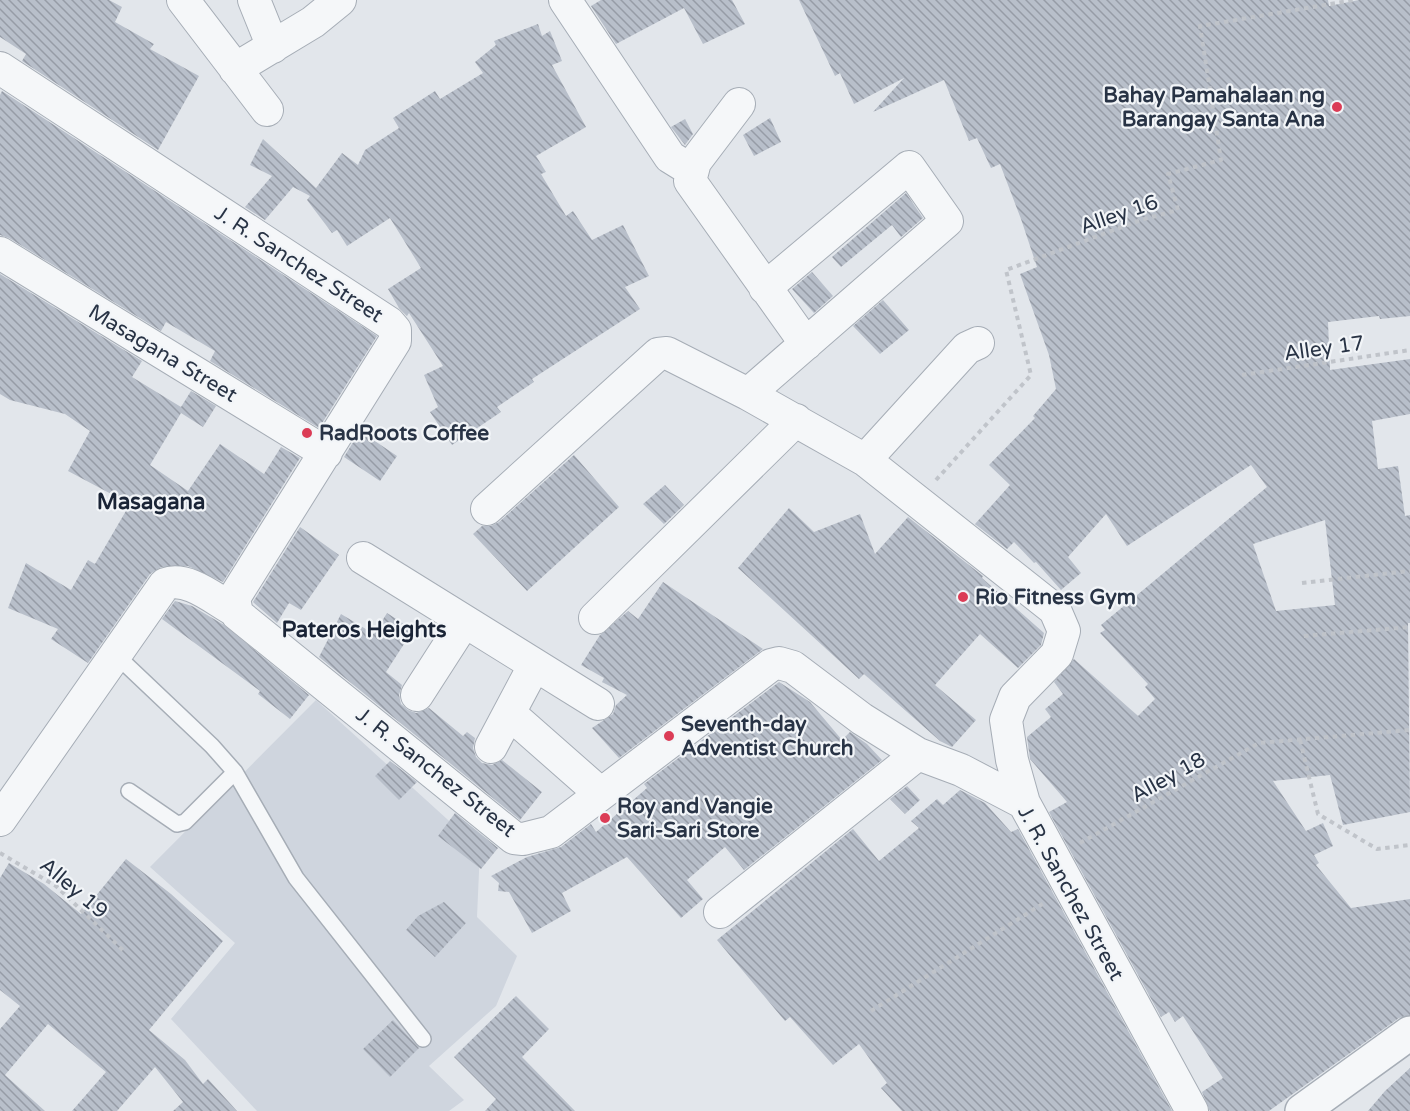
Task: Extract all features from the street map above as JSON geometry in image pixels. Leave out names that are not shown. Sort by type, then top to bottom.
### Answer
[{"type":"street","points":[[183,0],[267,110]]},
{"type":"street","points":[[254,0],[273,47]]},
{"type":"street","points":[[235,69],[313,22],[340,0]]},
{"type":"street","points":[[566,0],[670,157],[691,170]]},
{"type":"street","name":"J. R. Sanchez Street","points":[[0,68],[389,323],[395,330],[395,340],[234,598],[234,610],[514,838],[523,839],[551,832],[771,665],[779,663],[793,667],[862,719],[918,754],[961,770],[1024,803],[1192,1111]]},
{"type":"street","points":[[739,104],[691,170],[690,181],[806,345]]},
{"type":"street","points":[[748,394],[947,221],[909,167],[765,288]]},
{"type":"street","name":"Masagana Street","points":[[0,254],[326,453]]},
{"type":"street","points":[[865,460],[967,348],[978,343]]},
{"type":"street","points":[[487,508],[658,354],[667,353],[796,420],[865,460],[1054,610],[1064,631],[1057,654],[1015,698],[1006,720],[1012,760],[1024,803]]},
{"type":"street","points":[[595,618],[796,420]]},
{"type":"street","points":[[363,558],[598,704]]},
{"type":"street","points":[[0,820],[165,584],[187,583],[234,610]]},
{"type":"street","points":[[417,695],[464,622]]},
{"type":"street","points":[[491,747],[534,666]]},
{"type":"street","points":[[509,713],[602,794]]},
{"type":"street","points":[[720,912],[918,754]]},
{"type":"street","points":[[1302,1111],[1410,1033]]},
{"type":"lane","points":[[116,655],[204,738],[236,772],[296,878],[423,1039]]},
{"type":"lane","points":[[129,791],[177,824],[185,822],[236,772]]},
{"type":"path","name":"Alley 16","points":[[916,502],[1031,375],[1006,270],[1178,210],[1168,174],[1221,160],[1200,26],[1354,0]]},
{"type":"path","name":"Alley 17","points":[[1242,375],[1410,350]]},
{"type":"path","points":[[1302,583],[1410,571]]},
{"type":"path","points":[[1304,636],[1410,627]]},
{"type":"path","name":"Alley 18","points":[[1055,858],[1259,743],[1410,730]]},
{"type":"path","points":[[1300,740],[1318,814],[1377,849],[1410,845]]},
{"type":"path","name":"Alley 19","points":[[0,853],[56,886],[125,952]]},
{"type":"path","points":[[871,1011],[1070,886]]},
{"type":"shaded area","points":[[316,700],[480,849],[477,917],[517,956],[496,1006],[429,1066],[464,1100],[449,1111],[257,1111],[171,1019],[235,943],[150,867]]},
{"type":"building","points":[[0,0],[109,0],[122,7],[115,22],[154,44],[150,49],[199,76],[158,150],[22,61],[26,54],[0,37]]},
{"type":"building","points":[[601,0],[732,0],[745,24],[703,44],[684,8],[616,44],[591,6]]},
{"type":"building","points":[[799,0],[1328,0],[1329,6],[1359,0],[1410,0],[1410,316],[1380,319],[1379,316],[1328,322],[1330,370],[1410,359],[1410,414],[1372,421],[1378,469],[1398,466],[1405,516],[1410,515],[1410,623],[1408,623],[1410,812],[1343,825],[1330,775],[1273,781],[1306,831],[1323,823],[1333,846],[1314,855],[1319,863],[1316,865],[1351,908],[1410,899],[1410,1015],[1399,1018],[1269,1111],[1210,1111],[1202,1092],[1223,1078],[1183,1016],[1175,1022],[1169,1012],[1161,1017],[1049,812],[1067,802],[1030,759],[1027,737],[1051,717],[1045,709],[1063,694],[1054,682],[1074,659],[1138,716],[1155,699],[1145,687],[1148,684],[1100,633],[1105,630],[1101,625],[1267,487],[1251,465],[1127,546],[1106,514],[1068,557],[1081,573],[1061,590],[1014,542],[1007,549],[975,524],[1010,485],[989,465],[1035,418],[1033,416],[1056,389],[1049,355],[1020,274],[1037,267],[1000,164],[991,168],[977,138],[969,141],[944,80],[873,112],[904,78],[854,104],[840,73],[835,76]],"holes":[[[1325,520],[1335,605],[1276,611],[1253,544]]]},
{"type":"building","points":[[538,24],[542,36],[550,31],[562,61],[552,65],[586,127],[536,156],[546,172],[541,174],[566,216],[573,211],[592,240],[623,225],[649,276],[625,287],[640,309],[532,379],[534,382],[497,407],[501,412],[452,445],[430,412],[438,407],[424,375],[443,366],[409,313],[407,316],[399,308],[388,289],[421,268],[390,218],[347,246],[337,230],[332,233],[307,200],[310,196],[293,187],[265,220],[245,207],[272,176],[250,165],[263,139],[316,188],[342,153],[358,165],[365,150],[399,128],[393,118],[435,91],[440,99],[483,73],[475,62],[496,45],[494,41]]},
{"type":"building","points":[[2,91],[377,336],[319,428],[210,361],[215,351],[166,322],[161,331],[9,238],[0,235],[0,95]]},
{"type":"building","points":[[770,118],[781,142],[754,156],[743,135]]},
{"type":"building","points":[[685,119],[693,134],[685,145],[671,127]]},
{"type":"building","points":[[906,193],[923,218],[901,237],[892,225],[841,267],[832,257]]},
{"type":"building","points":[[812,272],[833,296],[814,313],[792,289]]},
{"type":"building","points":[[0,274],[142,361],[132,377],[181,407],[191,391],[216,406],[203,427],[181,413],[150,465],[188,491],[220,444],[264,474],[281,447],[300,458],[223,582],[188,566],[161,567],[150,574],[88,663],[51,639],[58,629],[8,608],[26,563],[71,590],[88,560],[95,564],[130,504],[68,471],[90,431],[65,414],[10,400],[0,394]]},
{"type":"building","points":[[883,300],[909,330],[880,354],[853,326]]},
{"type":"building","points":[[360,431],[397,456],[380,481],[344,457]]},
{"type":"building","points":[[574,455],[619,507],[527,591],[473,534],[482,526],[491,526],[499,522]]},
{"type":"building","points":[[665,485],[684,505],[664,524],[643,504]]},
{"type":"building","points":[[789,508],[814,532],[860,514],[875,554],[908,517],[983,576],[982,578],[1044,633],[1041,645],[1018,668],[980,634],[935,685],[976,720],[952,747],[940,741],[864,674],[859,679],[738,568]]},
{"type":"building","points":[[300,527],[339,555],[301,610],[289,603],[277,623],[253,602]]},
{"type":"building","points":[[663,582],[763,649],[619,758],[592,728],[613,714],[616,705],[627,695],[602,682],[604,678],[581,665],[600,635],[628,611],[638,619]]},
{"type":"building","points":[[175,601],[192,606],[224,625],[309,695],[290,719],[258,694],[260,691],[162,619]]},
{"type":"building","points":[[387,613],[413,630],[386,672],[402,685],[399,695],[401,704],[416,713],[429,708],[463,736],[467,732],[475,738],[473,748],[476,757],[482,763],[492,765],[502,760],[542,792],[520,820],[319,657],[341,614],[374,634]]},
{"type":"building","points":[[779,682],[810,702],[842,740],[850,732],[867,744],[882,760],[744,870],[725,847],[687,880],[703,899],[681,918],[627,857],[562,893],[571,911],[532,933],[509,892],[498,891],[499,883],[491,876],[527,857],[561,847],[591,824],[596,832],[647,788],[644,784]]},
{"type":"building","points":[[390,761],[417,782],[399,800],[375,776]]},
{"type":"building","points":[[907,786],[920,800],[905,814],[890,799]]},
{"type":"building","points":[[960,790],[985,803],[1011,832],[1018,829],[1172,1111],[902,1111],[881,1088],[887,1083],[859,1044],[833,1065],[790,1017],[785,1021],[717,940],[853,829],[879,861],[919,828],[911,821],[937,799],[943,805]]},
{"type":"building","points":[[455,813],[498,848],[481,869],[438,836]]},
{"type":"building","points":[[126,859],[171,894],[223,941],[149,1030],[185,1060],[203,1084],[208,1079],[237,1111],[173,1111],[183,1102],[155,1067],[117,1111],[72,1111],[106,1072],[48,1024],[5,1075],[45,1111],[0,1111],[0,1029],[20,1006],[0,990],[0,878],[9,863],[44,884],[81,914]]},
{"type":"building","points":[[444,902],[466,923],[435,957],[406,930],[418,916]]},
{"type":"building","points":[[516,996],[549,1029],[522,1057],[575,1111],[485,1111],[496,1099],[454,1057]]},
{"type":"building","points":[[393,1020],[419,1048],[390,1077],[363,1049]]},
{"type":"building","points":[[1410,1068],[1410,1111],[1368,1111],[1385,1091]]},
{"type":"place","name":"Bahay Pamahalaan ng Barangay Santa Ana","points":[[1337,107]]},
{"type":"place","name":"RadRoots Coffee","points":[[307,433]]},
{"type":"place","name":"Rio Fitness Gym","points":[[963,597]]},
{"type":"place","name":"Seventh-day Adventist Church","points":[[669,736]]},
{"type":"place","name":"Roy and Vangie Sari-Sari Store","points":[[605,818]]},
{"type":"district","name":"Masagana","points":[[151,501]]},
{"type":"district","name":"Pateros Heights","points":[[364,629]]}]
